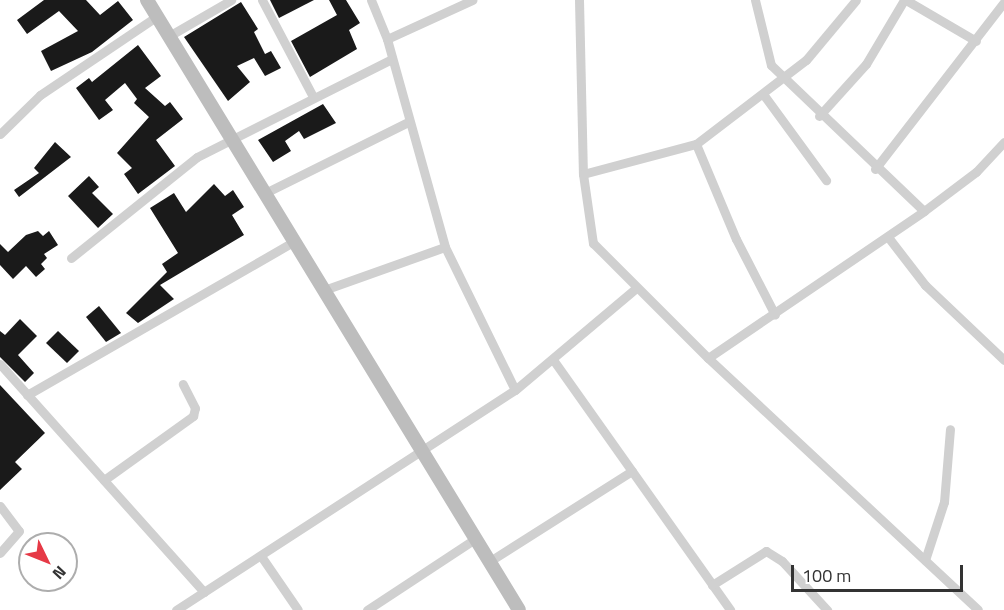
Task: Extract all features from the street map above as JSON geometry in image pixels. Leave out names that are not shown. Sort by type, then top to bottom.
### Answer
[{"type":"main road","points":[[147,0],[519,610]]},
{"type":"street","points":[[169,36],[231,0]]},
{"type":"street","points":[[262,0],[312,95]]},
{"type":"street","points":[[371,0],[387,39],[408,122],[445,247],[515,390]]},
{"type":"street","points":[[387,39],[472,0]]},
{"type":"street","points":[[579,0],[583,174],[593,243],[708,358],[978,610]]},
{"type":"street","points":[[755,0],[766,52],[783,79],[875,169],[924,211]]},
{"type":"street","points":[[583,174],[696,144],[783,79],[835,30],[856,0]]},
{"type":"street","points":[[819,116],[866,64],[905,0],[976,41]]},
{"type":"street","points":[[875,169],[1004,4]]},
{"type":"street","points":[[0,134],[40,95],[157,16]]},
{"type":"street","points":[[71,258],[179,169],[312,95],[392,59]]},
{"type":"street","points":[[763,94],[826,180]]},
{"type":"street","points":[[265,193],[408,122]]},
{"type":"street","points":[[708,358],[776,315],[924,211],[976,172],[1004,142]]},
{"type":"street","points":[[696,144],[736,239],[776,315]]},
{"type":"street","points":[[888,237],[925,285],[1004,360]]},
{"type":"street","points":[[27,395],[295,242]]},
{"type":"street","points":[[324,290],[445,247]]},
{"type":"street","points":[[176,610],[423,452],[515,390],[554,361],[636,288]]},
{"type":"street","points":[[554,361],[730,610]]},
{"type":"street","points":[[0,364],[204,592]]},
{"type":"street","points":[[104,480],[193,416],[195,408],[183,384]]},
{"type":"street","points":[[925,560],[944,502],[950,429]]},
{"type":"street","points":[[490,561],[632,471]]},
{"type":"street","points":[[0,506],[19,531],[0,553]]},
{"type":"street","points":[[367,610],[476,538]]},
{"type":"street","points":[[712,585],[766,551],[782,561],[827,610]]},
{"type":"street","points":[[261,556],[298,610]]},
{"type":"building","points":[[44,0],[86,0],[100,15],[118,1],[133,20],[92,52],[51,71],[41,51],[78,31],[59,11],[27,34],[17,20]]},
{"type":"building","points":[[270,0],[314,0],[279,18]]},
{"type":"building","points":[[329,0],[346,0],[360,23],[349,30],[357,49],[310,77],[291,41],[337,15]]},
{"type":"building","points":[[241,2],[258,29],[254,32],[265,54],[271,51],[281,68],[265,76],[254,58],[237,66],[250,82],[228,101],[184,37]]},
{"type":"building","points":[[138,45],[161,76],[145,88],[165,106],[170,102],[183,119],[156,140],[175,166],[138,194],[124,174],[132,168],[117,153],[149,117],[134,103],[137,99],[125,83],[105,100],[113,110],[99,120],[76,88],[89,78],[92,82]]},
{"type":"building","points":[[323,104],[336,123],[304,139],[299,131],[285,141],[291,151],[273,162],[258,140]]},
{"type":"building","points":[[55,142],[71,157],[19,197],[14,190],[39,173],[34,168]]},
{"type":"building","points":[[89,176],[99,187],[92,193],[113,214],[98,228],[68,196]]},
{"type":"building","points":[[214,184],[225,196],[233,190],[244,207],[232,215],[244,235],[160,285],[174,299],[138,323],[126,313],[167,272],[162,264],[178,253],[150,208],[174,193],[186,212]]},
{"type":"building","points":[[38,231],[43,236],[49,231],[58,245],[44,254],[47,258],[41,264],[45,269],[36,277],[26,266],[13,279],[0,265],[0,244],[8,252],[26,235]]},
{"type":"building","points":[[99,306],[121,333],[106,342],[86,317]]},
{"type":"building","points":[[20,319],[37,336],[18,355],[34,373],[25,382],[0,357],[0,331],[5,335]]},
{"type":"building","points":[[58,331],[79,351],[67,363],[46,343]]},
{"type":"building","points":[[0,385],[45,433],[15,462],[22,469],[0,490]]}]
